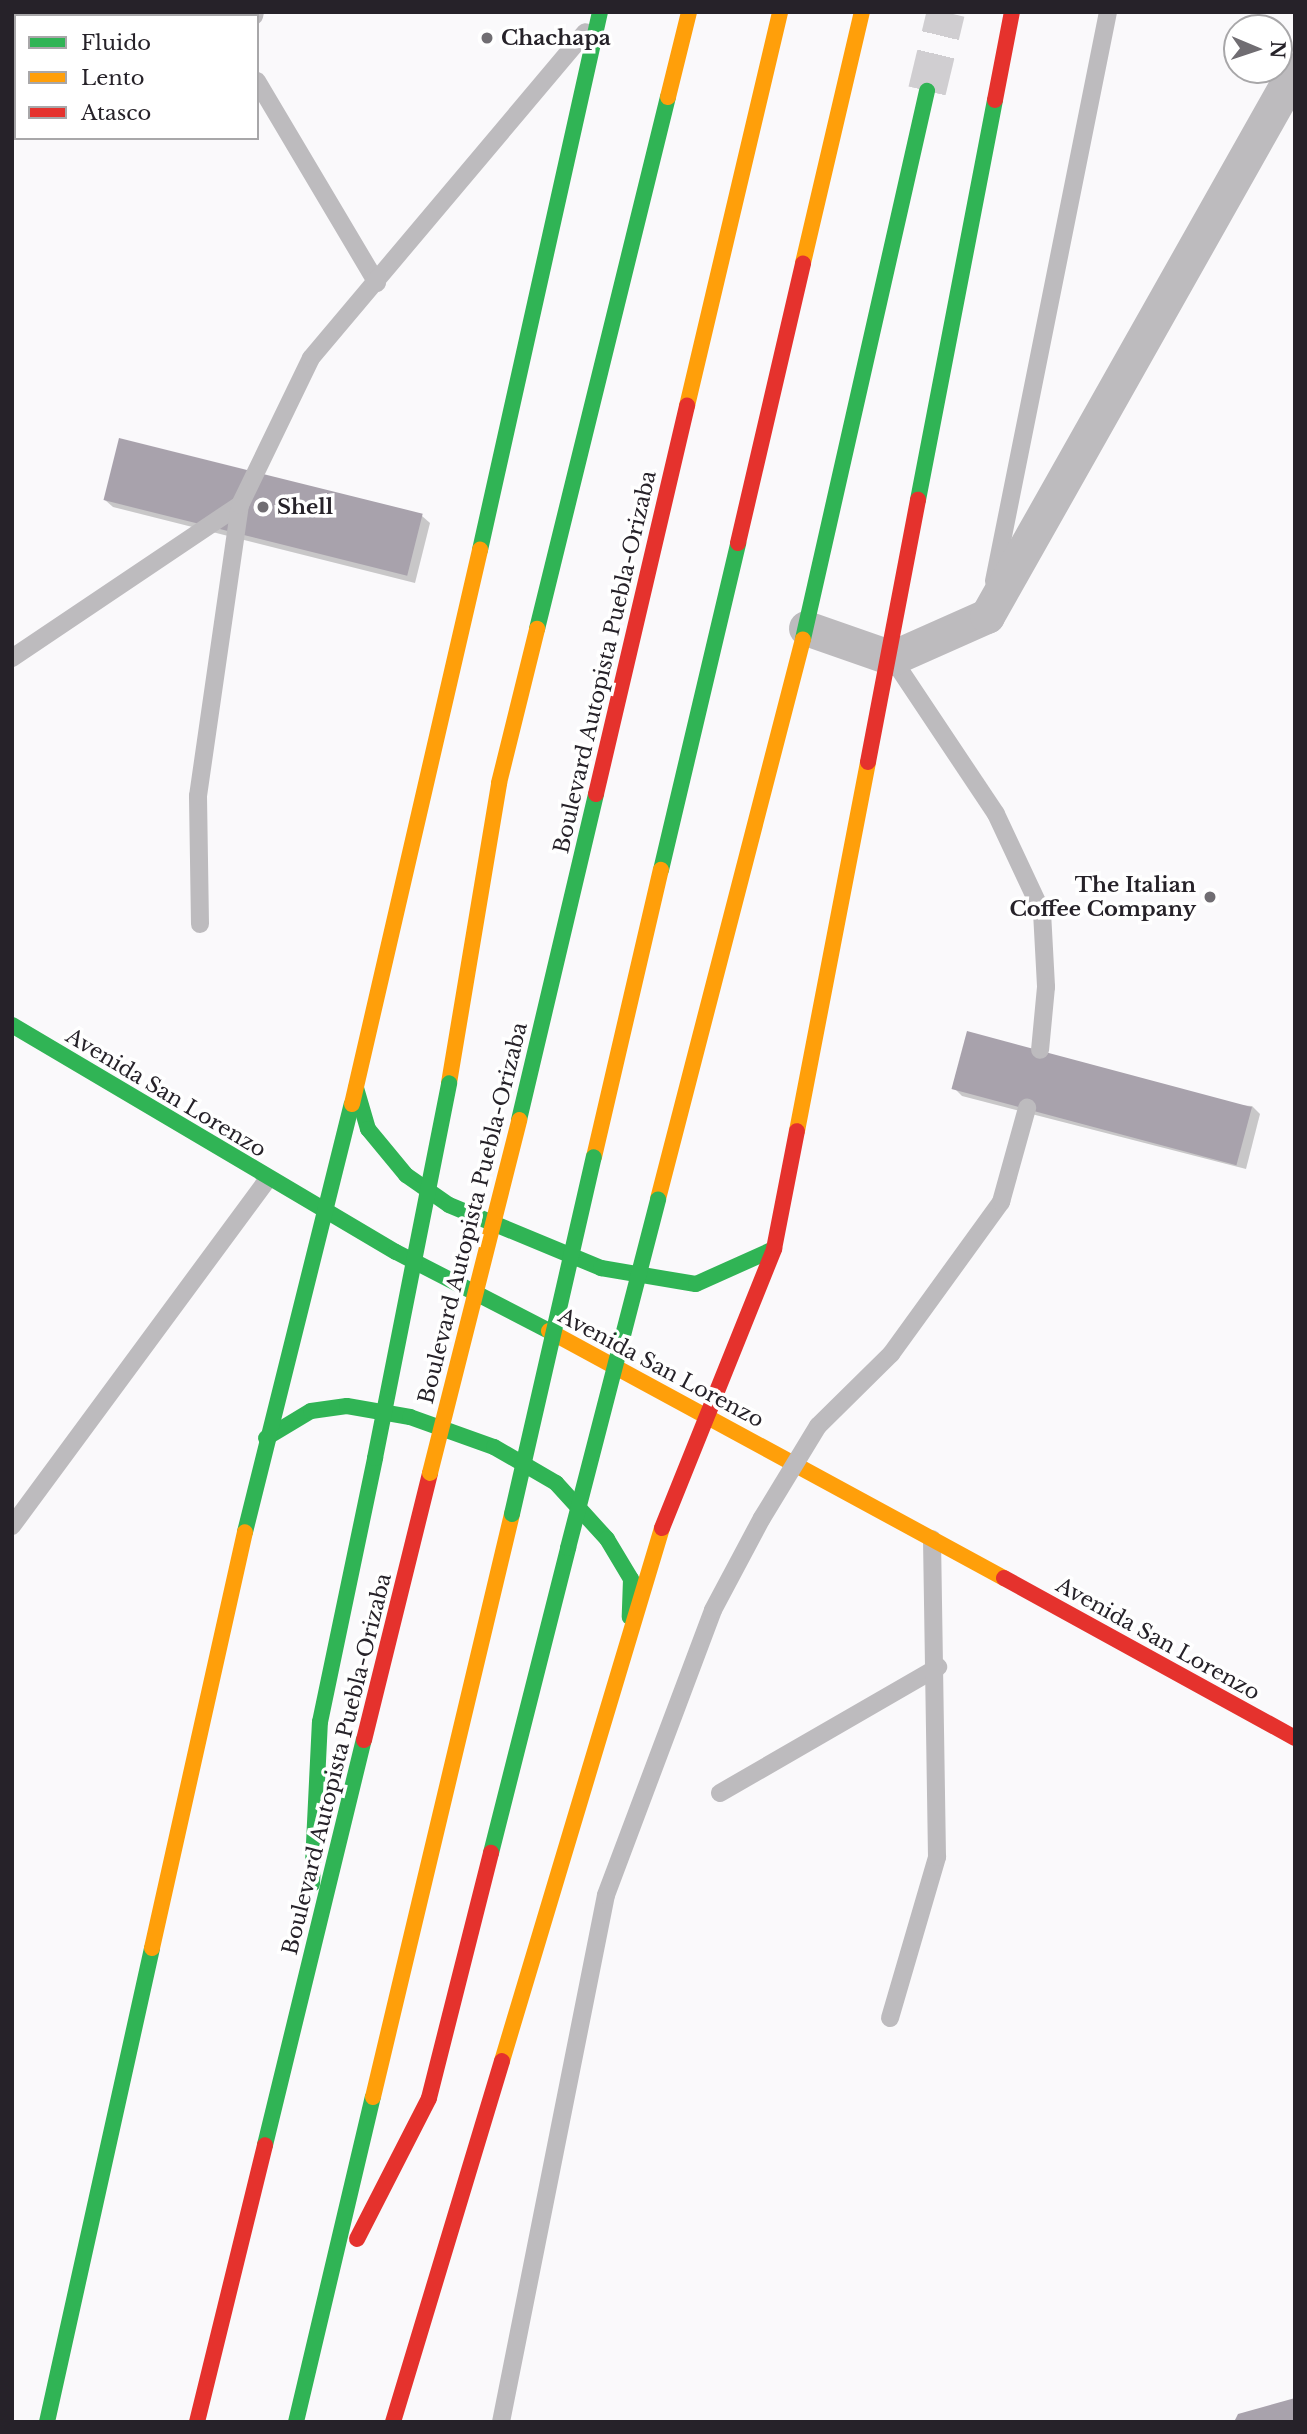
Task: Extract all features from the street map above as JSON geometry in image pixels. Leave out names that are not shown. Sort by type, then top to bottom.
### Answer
[{"type":"main road","points":[[307,1973],[320,1722],[449,1083],[499,783],[689,12]]},
{"type":"main road","name":"Boulevard Autopista Puebla-Orizaba","points":[[197,2422],[519,1120],[780,12]]},
{"type":"main road","points":[[296,2422],[331,2291],[862,12]]},
{"type":"main road","points":[[393,2422],[629,1644],[703,1414],[774,1249],[892,658],[1012,12]]},
{"type":"main road","points":[[47,2422],[266,1438],[356,1088],[598,15]]},
{"type":"main road","points":[[331,2291],[429,2098],[806,628],[927,91]]},
{"type":"main road","name":"Avenida San Lorenzo","points":[[12,1025],[324,1211],[703,1414],[1295,1738]]},
{"type":"main road","points":[[356,1088],[368,1129],[406,1175],[449,1205],[601,1268],[696,1284],[774,1249]]},
{"type":"main road","points":[[266,1438],[311,1410],[347,1406],[410,1417],[494,1447],[556,1483],[607,1539],[631,1579],[629,1644]]},
{"type":"street","points":[[806,628],[892,658],[987,616],[1295,70]]},
{"type":"lane","points":[[987,616],[1108,12]]},
{"type":"lane","points":[[200,924],[198,796],[240,505],[311,358],[377,283],[598,15]]},
{"type":"lane","points":[[259,84],[377,283]]},
{"type":"lane","points":[[12,657],[240,505]]},
{"type":"lane","points":[[892,658],[996,814],[1042,912],[1046,987],[1040,1050]]},
{"type":"lane","points":[[501,2422],[606,1895],[713,1610],[762,1518],[818,1426],[891,1354],[1001,1202],[1027,1108]]},
{"type":"lane","points":[[12,1526],[268,1179]]},
{"type":"lane","points":[[890,2018],[937,1857],[937,1667],[932,1539]]},
{"type":"lane","points":[[720,1793],[937,1667]]},
{"type":"building","name":"Shell","points":[[119,438],[423,514],[407,576],[104,500]]},
{"type":"building","points":[[967,1031],[1252,1107],[1236,1165],[951,1089]]},
{"type":"building","points":[[1295,2398],[1295,2422],[1234,2422],[1238,2414]]},
{"type":"tunnel","points":[[927,91],[946,12]]},
{"type":"traffic: fast","points":[[480,550],[600,12]]},
{"type":"traffic: fast","points":[[803,639],[927,91]]},
{"type":"traffic: fast","points":[[537,629],[668,97]]},
{"type":"traffic: fast","points":[[918,500],[995,100]]},
{"type":"traffic: fast","points":[[661,870],[738,543]]},
{"type":"traffic: fast","points":[[519,1120],[596,794]]},
{"type":"traffic: fast","points":[[12,1025],[396,1252],[549,1331]]},
{"type":"traffic: fast","points":[[375,1458],[449,1083]]},
{"type":"traffic: fast","points":[[356,1088],[368,1129],[406,1175],[449,1205],[601,1268],[696,1284],[774,1249]]},
{"type":"traffic: fast","points":[[245,1532],[352,1104]]},
{"type":"traffic: fast","points":[[512,1514],[594,1157]]},
{"type":"traffic: fast","points":[[568,1548],[658,1199]]},
{"type":"traffic: fast","points":[[266,1438],[311,1411],[347,1406],[410,1417],[494,1447],[556,1483],[607,1539],[631,1579],[630,1617]]},
{"type":"traffic: fast","points":[[312,1884],[320,1722],[375,1458]]},
{"type":"traffic: fast","points":[[491,1853],[568,1548]]},
{"type":"traffic: fast","points":[[265,2145],[364,1740]]},
{"type":"traffic: fast","points":[[47,2422],[152,1948]]},
{"type":"traffic: fast","points":[[296,2422],[373,2097]]},
{"type":"traffic: slow","points":[[668,97],[689,12]]},
{"type":"traffic: slow","points":[[687,406],[780,12]]},
{"type":"traffic: slow","points":[[803,263],[862,12]]},
{"type":"traffic: slow","points":[[352,1104],[480,550]]},
{"type":"traffic: slow","points":[[449,1083],[499,783],[537,629]]},
{"type":"traffic: slow","points":[[658,1199],[803,639]]},
{"type":"traffic: slow","points":[[797,1131],[868,762]]},
{"type":"traffic: slow","points":[[594,1157],[661,870]]},
{"type":"traffic: slow","points":[[430,1473],[519,1120]]},
{"type":"traffic: slow","points":[[549,1331],[1004,1578]]},
{"type":"traffic: slow","points":[[373,2097],[512,1514]]},
{"type":"traffic: slow","points":[[502,2061],[662,1528]]},
{"type":"traffic: slow","points":[[152,1948],[245,1532]]},
{"type":"traffic: jam","points":[[995,100],[1012,12]]},
{"type":"traffic: jam","points":[[738,543],[803,263]]},
{"type":"traffic: jam","points":[[596,794],[687,406]]},
{"type":"traffic: jam","points":[[868,762],[918,500]]},
{"type":"traffic: jam","points":[[662,1528],[774,1249],[797,1131]]},
{"type":"traffic: jam","points":[[364,1740],[430,1473]]},
{"type":"traffic: jam","points":[[1004,1578],[1295,1738]]},
{"type":"traffic: jam","points":[[357,2239],[429,2098],[491,1853]]},
{"type":"traffic: jam","points":[[393,2422],[502,2061]]},
{"type":"traffic: jam","points":[[197,2422],[265,2145]]},
{"type":"place","name":"Chachapa","points":[[487,38]]},
{"type":"place","name":"Shell","points":[[263,507]]},
{"type":"place","name":"The Italian Coffee Company","points":[[1210,897]]}]
